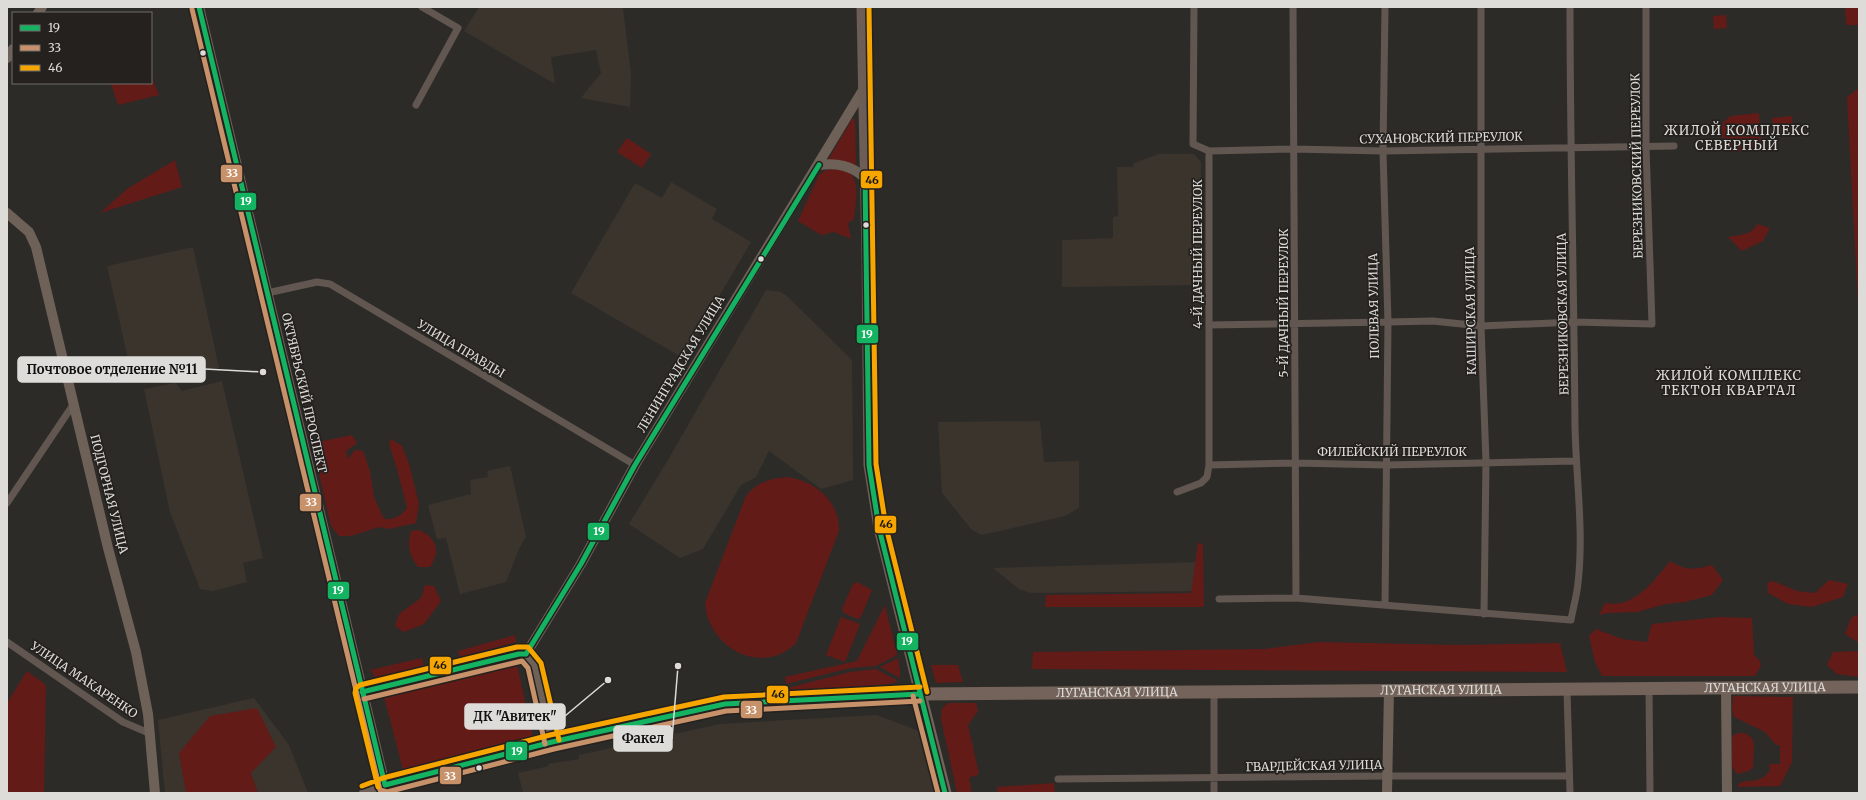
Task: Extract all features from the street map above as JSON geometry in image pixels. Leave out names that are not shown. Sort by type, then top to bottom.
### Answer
[{"type":"highway","name":"ЛУГАНСКАЯ УЛИЦА","points":[[920,694],[1859,687]]},
{"type":"highway","points":[[920,694],[945,793]]},
{"type":"main road","name":"ОКТЯБРЬСКИЙ ПРОСПЕКТ","points":[[199,7],[385,784]]},
{"type":"main road","points":[[862,7],[869,465],[879,528],[920,694]]},
{"type":"main road","name":"ЛЕНИНГРАДСКАЯ УЛИЦА","points":[[526,654],[581,564],[635,466],[819,165],[863,90]]},
{"type":"main road","points":[[819,165],[838,164],[848,166],[856,170],[865,178]]},
{"type":"main road","name":"ПОДГОРНАЯ УЛИЦА","points":[[7,213],[29,232],[36,247],[73,405],[136,652],[151,734],[155,793]]},
{"type":"main road","points":[[362,692],[519,654],[526,654],[534,665],[552,742]]},
{"type":"main road","points":[[1726,689],[1727,793]]},
{"type":"main road","points":[[1387,793],[1389,690]]},
{"type":"main road","name":"ЛУГАНСКАЯ УЛИЦА","points":[[364,793],[385,784],[552,742],[726,704],[920,694]]},
{"type":"street","points":[[416,104],[458,28],[422,7]]},
{"type":"street","points":[[1194,7],[1193,144],[1209,152]]},
{"type":"street","name":"5-Й ДАЧНЫЙ ПЕРЕУЛОК","points":[[1293,7],[1296,598]]},
{"type":"street","name":"ПОЛЕВАЯ УЛИЦА","points":[[1385,7],[1383,151],[1388,322],[1385,605]]},
{"type":"street","name":"КАШИРСКАЯ УЛИЦА","points":[[1481,7],[1481,326],[1486,462],[1484,614]]},
{"type":"street","name":"БЕРЕЗНИКОВСКАЯ УЛИЦА","points":[[1484,614],[1571,620],[1578,584],[1580,544],[1576,461],[1575,322],[1570,148],[1570,7]]},
{"type":"street","name":"БЕРЕЗНИКОВСКИЙ ПЕРЕУЛОК","points":[[1575,322],[1652,324],[1646,146],[1646,7]]},
{"type":"street","name":"СУХАНОВСКИЙ ПЕРЕУЛОК","points":[[1209,152],[1293,149],[1383,151],[1674,146]]},
{"type":"street","name":"4-Й ДАЧНЫЙ ПЕРЕУЛОК","points":[[1177,492],[1201,483],[1206,477],[1209,465],[1209,152]]},
{"type":"street","name":"УЛИЦА ПРАВДЫ","points":[[267,293],[317,282],[330,284],[635,466]]},
{"type":"street","points":[[1210,325],[1433,322],[1481,326],[1575,322]]},
{"type":"street","points":[[7,503],[73,405]]},
{"type":"street","name":"ФИЛЕЙСКИЙ ПЕРЕУЛОК","points":[[1209,465],[1295,463],[1387,465],[1576,461]]},
{"type":"street","points":[[1219,599],[1296,598],[1484,614]]},
{"type":"street","name":"УЛИЦА МАКАРЕНКО","points":[[7,642],[122,722],[151,734]]},
{"type":"street","points":[[1649,688],[1650,793]]},
{"type":"street","points":[[1567,690],[1570,793]]},
{"type":"street","points":[[1214,692],[1214,793]]},
{"type":"street","name":"ГВАРДЕЙСКАЯ УЛИЦА","points":[[1058,779],[1569,776]]},
{"type":"shaded area","points":[[479,7],[623,8],[631,74],[630,107],[581,98],[601,73],[596,50],[551,57],[555,84],[464,31]]},
{"type":"shaded area","points":[[1845,7],[1859,7],[1859,25],[1846,25]]},
{"type":"shaded area","points":[[1726,15],[1727,28],[1714,29],[1713,16]]},
{"type":"shaded area","points":[[152,78],[159,95],[118,105],[111,84],[152,84]]},
{"type":"shaded area","points":[[1859,88],[1859,322],[1847,97]]},
{"type":"shaded area","points":[[1759,113],[1761,140],[1764,140],[1765,145],[1754,146],[1754,150],[1730,152],[1729,142],[1723,143],[1721,124],[1731,116]]},
{"type":"shaded area","points":[[1792,116],[1793,128],[1773,130],[1772,118]]},
{"type":"shaded area","points":[[852,119],[855,119],[856,165],[828,160]]},
{"type":"shaded area","points":[[627,138],[651,154],[642,168],[617,152]]},
{"type":"shaded area","points":[[1159,154],[1194,154],[1201,162],[1201,285],[1062,287],[1062,240],[1113,238],[1113,217],[1118,216],[1117,167],[1133,167],[1134,163]]},
{"type":"shaded area","points":[[175,160],[182,187],[100,213],[127,189]]},
{"type":"shaded area","points":[[834,169],[849,173],[855,182],[856,194],[854,219],[848,223],[851,239],[834,232],[821,235],[798,221],[819,175],[826,170]]},
{"type":"shaded area","points":[[671,182],[717,209],[712,219],[751,242],[683,358],[571,293],[635,183],[662,198]]},
{"type":"shaded area","points":[[1757,224],[1770,228],[1763,241],[1742,251],[1728,237],[1749,232],[1755,228]]},
{"type":"shaded area","points":[[193,247],[219,368],[184,369],[133,381],[107,266]]},
{"type":"shaded area","points":[[766,290],[781,292],[788,297],[852,360],[853,480],[821,489],[769,451],[756,477],[741,485],[703,549],[680,558],[629,524]]},
{"type":"shaded area","points":[[222,381],[263,558],[243,563],[247,582],[213,591],[200,589],[170,512],[144,389],[176,383],[182,391]]},
{"type":"shaded area","points":[[1040,421],[1044,462],[1079,461],[1079,508],[1065,516],[982,535],[972,530],[942,493],[938,422]]},
{"type":"shaded area","points":[[352,435],[357,443],[346,451],[348,459],[355,450],[363,451],[370,471],[374,497],[384,519],[397,517],[407,508],[389,444],[391,439],[402,446],[409,464],[419,504],[416,523],[389,529],[379,527],[351,536],[339,536],[331,526],[319,474],[314,443]]},
{"type":"shaded area","points":[[510,466],[526,537],[519,549],[506,582],[460,594],[446,538],[437,539],[428,505],[471,494],[470,480],[488,477],[487,471]]},
{"type":"shaded area","points":[[786,477],[806,482],[823,494],[835,510],[839,531],[796,643],[782,653],[768,657],[753,657],[739,653],[726,644],[716,633],[708,619],[705,603],[746,496],[759,484]]},
{"type":"shaded area","points":[[420,530],[434,541],[436,546],[435,556],[430,567],[418,567],[410,550],[409,541],[411,531]]},
{"type":"shaded area","points":[[1198,542],[1203,545],[1204,607],[1045,607],[1046,595],[1191,593]]},
{"type":"shaded area","points":[[1670,561],[1681,567],[1690,569],[1712,565],[1723,580],[1712,595],[1685,602],[1666,604],[1637,612],[1607,613],[1599,615],[1605,603],[1615,604],[1625,602],[1642,592],[1650,585]]},
{"type":"shaded area","points":[[1201,562],[1201,591],[1031,593],[1019,589],[993,568]]},
{"type":"shaded area","points":[[1829,580],[1848,584],[1843,597],[1812,607],[1788,604],[1768,593],[1767,583],[1773,581],[1797,591],[1815,593]]},
{"type":"shaded area","points":[[857,582],[872,590],[861,617],[857,619],[844,613],[842,609],[853,584]]},
{"type":"shaded area","points":[[425,585],[434,586],[441,601],[424,624],[404,632],[395,626],[399,614],[421,598]]},
{"type":"shaded area","points":[[885,605],[897,655],[876,666],[851,668],[786,684],[785,677],[857,661]]},
{"type":"shaded area","points":[[1859,614],[1859,643],[1845,634],[1851,618]]},
{"type":"shaded area","points":[[841,617],[860,624],[845,662],[826,655]]},
{"type":"shaded area","points":[[1719,617],[1752,618],[1754,655],[1760,661],[1761,666],[1755,676],[1602,676],[1595,662],[1589,636],[1596,629],[1622,639],[1647,642],[1652,624]]},
{"type":"shaded area","points":[[515,635],[516,642],[460,657],[458,651]]},
{"type":"shaded area","points":[[1319,642],[1457,645],[1560,643],[1567,672],[1032,669],[1033,652],[1265,649]]},
{"type":"shaded area","points":[[1859,651],[1859,677],[1837,674],[1827,665],[1833,652]]},
{"type":"shaded area","points":[[422,658],[424,666],[376,678],[370,670]]},
{"type":"shaded area","points":[[898,658],[900,678],[880,667]]},
{"type":"shaded area","points":[[516,660],[533,737],[403,770],[383,693]]},
{"type":"shaded area","points":[[931,665],[958,665],[963,682],[936,683]]},
{"type":"shaded area","points":[[876,669],[898,681],[891,684],[789,693],[787,688],[850,672]]},
{"type":"shaded area","points":[[27,671],[46,685],[44,793],[7,793],[7,703]]},
{"type":"shaded area","points":[[1733,696],[1793,697],[1792,762],[1780,786],[1737,787],[1743,782],[1761,779],[1770,770],[1769,764],[1780,764],[1780,745],[1776,745],[1765,732],[1734,717],[1732,711]]},
{"type":"shaded area","points":[[254,698],[289,745],[308,793],[165,793],[158,720]]},
{"type":"shaded area","points":[[948,703],[976,703],[978,711],[968,725],[979,774],[969,778],[972,793],[957,793],[941,719],[942,708]]},
{"type":"shaded area","points":[[257,708],[276,747],[251,773],[258,793],[186,793],[179,753],[210,716]]},
{"type":"shaded area","points":[[877,715],[919,731],[934,793],[523,793],[518,773],[549,766],[548,764],[579,759],[579,755],[720,724]]},
{"type":"shaded area","points":[[1738,733],[1745,733],[1752,738],[1754,745],[1753,767],[1749,771],[1737,774],[1732,767],[1732,736]]},
{"type":"shaded area","points":[[1054,783],[1055,793],[997,793],[997,787]]},
{"type":"transit line","name":"19","points":[[199,7],[385,785]]},
{"type":"transit line","name":"46","points":[[869,7],[876,464],[886,527],[927,692]]},
{"type":"transit line","name":"33","points":[[192,9],[380,790],[387,792],[554,749],[726,711],[920,701]]},
{"type":"transit line","name":"19","points":[[526,654],[581,564],[635,465],[819,165]]},
{"type":"transit line","name":"19","points":[[865,178],[869,465],[879,528],[945,793]]},
{"type":"transit line","name":"46","points":[[378,787],[355,693],[356,688],[360,685],[517,647],[528,647],[541,663],[559,740]]},
{"type":"transit line","name":"19","points":[[362,692],[519,654],[526,654]]},
{"type":"transit line","name":"33","points":[[364,699],[522,661],[528,668],[545,744]]},
{"type":"transit line","name":"46","points":[[362,786],[383,778],[550,735],[724,697],[920,687]]},
{"type":"transit line","name":"19","points":[[385,785],[552,742],[725,704],[920,694]]},
{"type":"transit line","name":"33","points":[[913,696],[938,793]]},
{"type":"place","name":"Почтовое отделение №11","points":[[263,372]]},
{"type":"place","name":"Факел","points":[[678,666]]},
{"type":"place","name":"ДК \"Авитек\"","points":[[608,680]]},
{"type":"district","name":"ЖИЛОЙ КОМПЛЕКС СЕВЕРНЫЙ","points":[[1737,138]]},
{"type":"district","name":"ЖИЛОЙ КОМПЛЕКС ТЕКТОН КВАРТАЛ","points":[[1729,382]]}]
